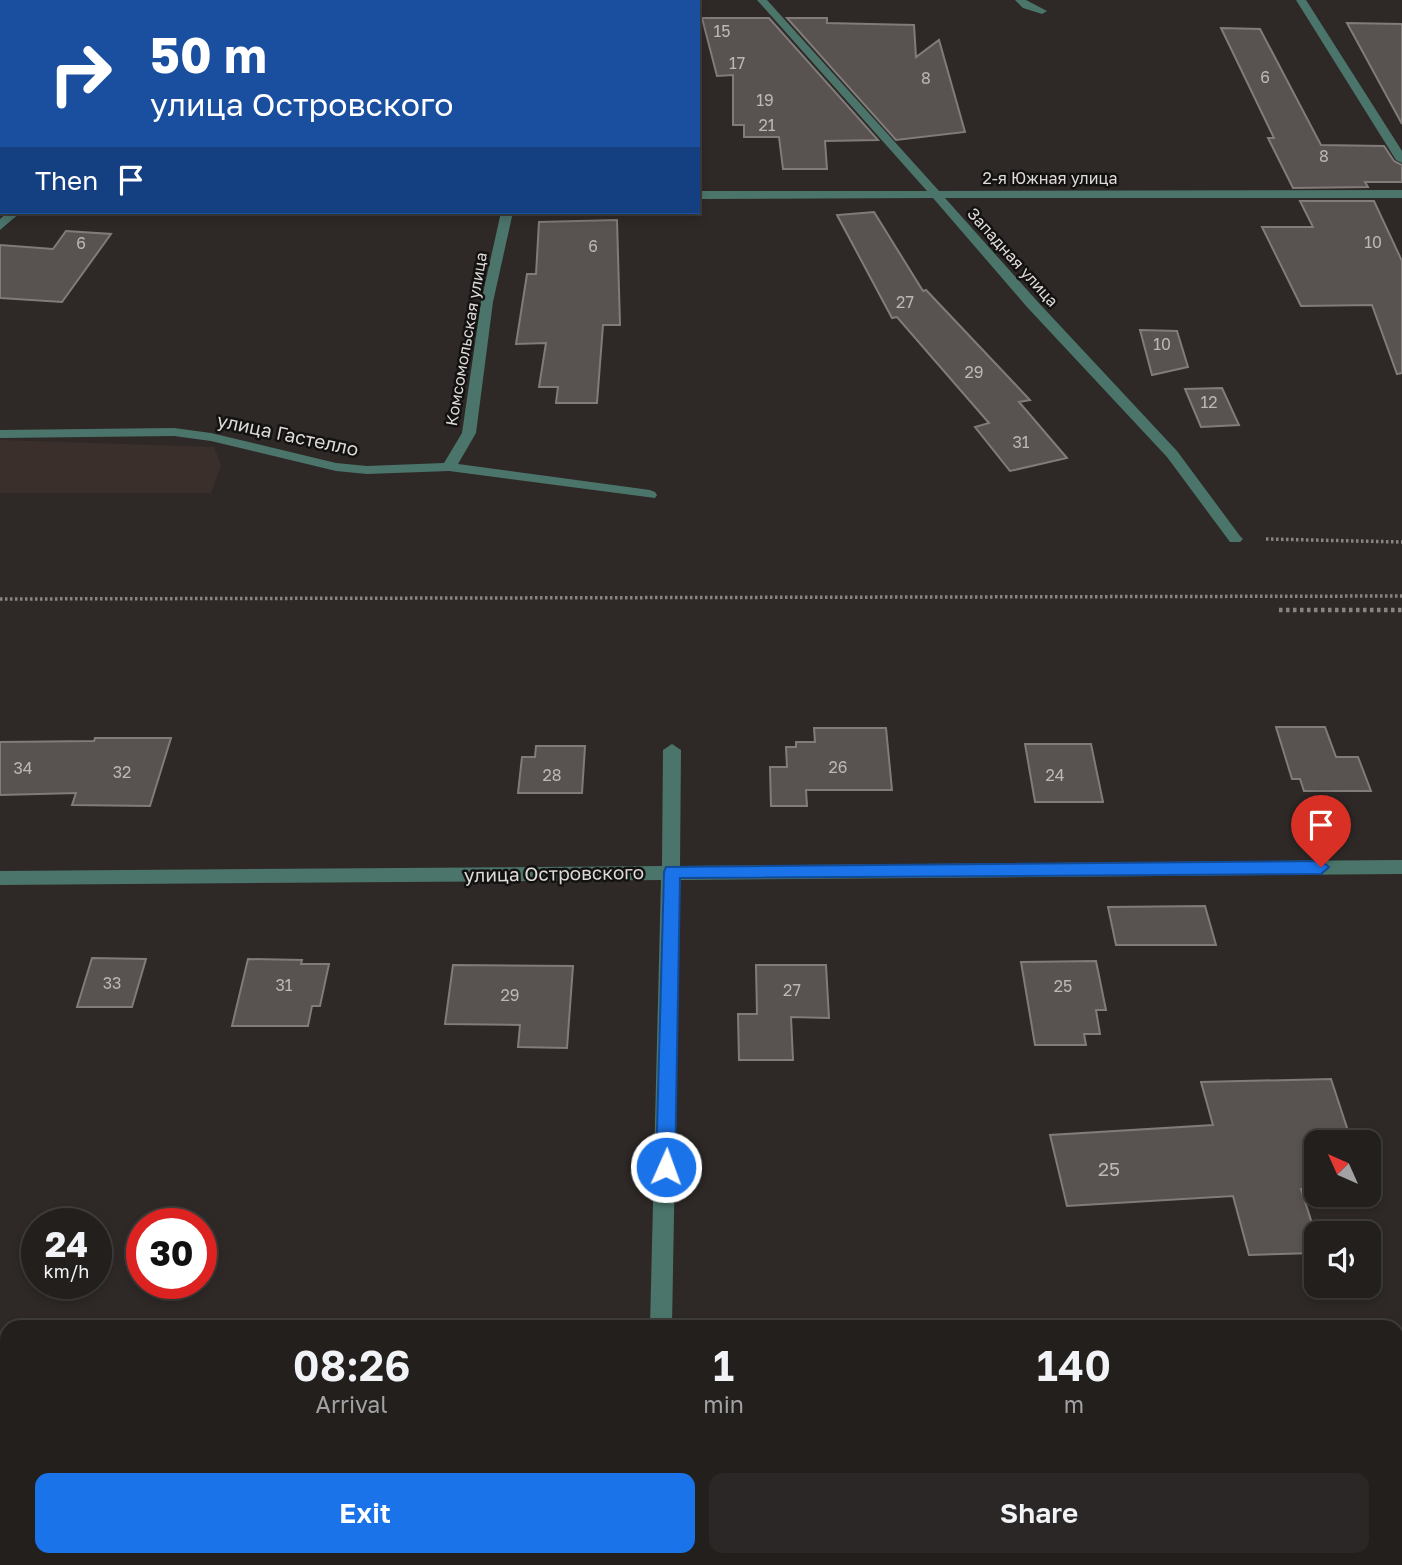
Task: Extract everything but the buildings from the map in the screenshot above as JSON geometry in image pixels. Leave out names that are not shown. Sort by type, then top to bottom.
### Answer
[{"type":"street","name":"Западная улица","points":[[762,0],[1032,304],[1172,454],[1235,539]]},
{"type":"street","points":[[1020,0],[1027,6],[1042,11]]},
{"type":"street","points":[[1301,0],[1402,160]]},
{"type":"street","name":"2-я Южная улица","points":[[700,195],[1402,194]]},
{"type":"street","points":[[0,226],[13,214]]},
{"type":"street","name":"Комсомольская улица","points":[[449,467],[469,433],[487,302],[507,214]]},
{"type":"street","name":"улица Гастелло","points":[[0,434],[174,432],[211,437],[335,467],[367,470],[449,467],[650,495]]},
{"type":"street","points":[[661,1320],[672,872],[672,750]]},
{"type":"street","name":"улица Островского","points":[[0,878],[1402,867]]},
{"type":"path","points":[[1235,539],[1402,542]]},
{"type":"path","points":[[0,599],[1402,596]]},
{"type":"path","points":[[1279,610],[1402,610]]},
{"type":"shaded area","points":[[0,440],[214,447],[221,465],[211,493],[0,493]]},
{"type":"route","points":[[666,1167],[672,872],[1321,867]]}]
